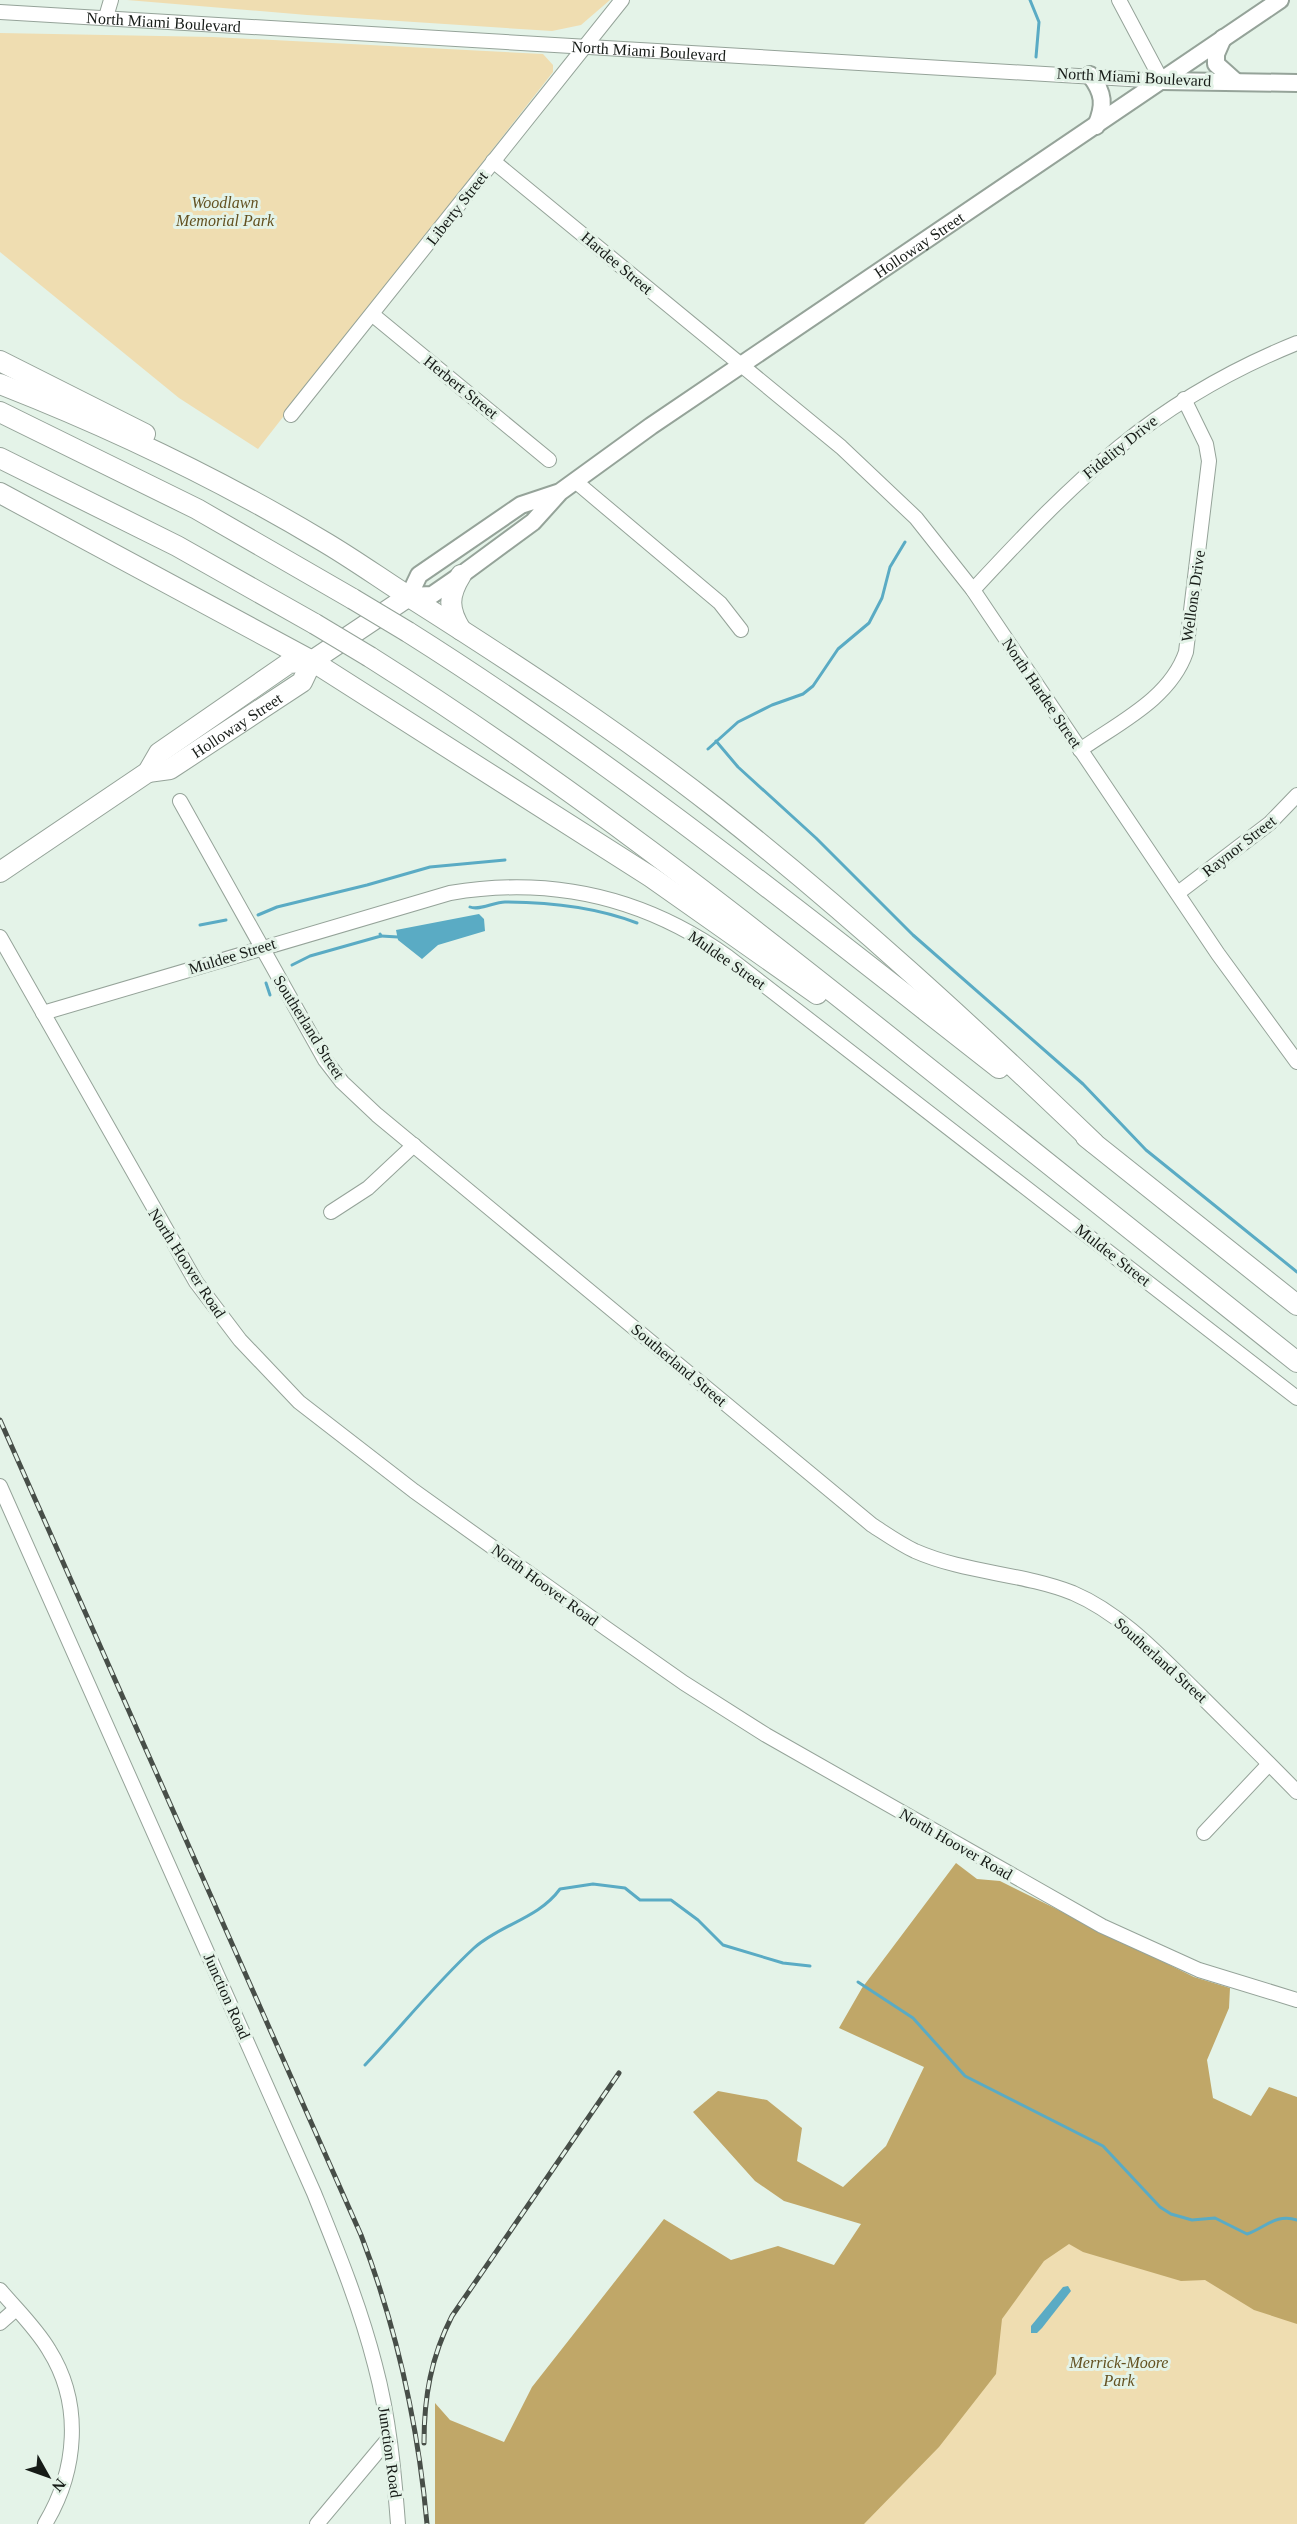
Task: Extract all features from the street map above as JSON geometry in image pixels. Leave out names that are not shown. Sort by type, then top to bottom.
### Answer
[{"type":"highway","points":[[0,361],[158,441],[237,494]]},
{"type":"highway","points":[[0,384],[107,429],[237,494],[322,541],[461,630],[652,760],[753,838],[971,1027],[1094,1143]]},
{"type":"highway","points":[[0,412],[188,504],[353,598],[476,675],[658,803],[1094,1143],[1297,1305]]},
{"type":"highway","points":[[0,458],[177,546],[315,624],[453,709],[633,837],[891,1038],[1297,1362]]},
{"type":"highway","points":[[0,493],[312,661],[651,877],[831,1005],[891,1038]]},
{"type":"highway","points":[[461,575],[450,600],[452,616],[461,630]]},
{"type":"highway","name":"Holloway Street","points":[[0,872],[148,772],[159,753],[289,663],[312,661],[409,596]]},
{"type":"highway","points":[[254,631],[266,645],[269,655],[263,681]]},
{"type":"highway","name":"Holloway Street","points":[[148,772],[170,770],[285,694],[302,682],[312,661]]},
{"type":"main road","name":"Holloway Street","points":[[560,492],[521,505],[419,575],[409,596],[432,595],[533,522],[560,492],[575,481],[1162,81],[1224,36],[1280,0]]},
{"type":"main road","points":[[1224,36],[1216,54],[1216,64],[1235,81]]},
{"type":"main road","points":[[1090,75],[1102,94],[1102,108],[1096,126]]},
{"type":"main road","name":"North Miami Boulevard","points":[[1162,81],[1297,82]]},
{"type":"street","points":[[106,17],[111,0]]},
{"type":"street","name":"Liberty Street","points":[[291,415],[622,0]]},
{"type":"street","points":[[1119,0],[1162,81]]},
{"type":"street","name":"North Miami Boulevard","points":[[0,12],[1162,81]]},
{"type":"street","name":"Hardee Street","points":[[493,161],[741,366]]},
{"type":"street","name":"Herbert Street","points":[[373,315],[549,460]]},
{"type":"street","name":"Fidelity Drive","points":[[973,590],[1050,507],[1092,467],[1139,429],[1221,378],[1297,343]]},
{"type":"street","name":"North Hardee Street","points":[[741,366],[841,447],[892,494],[938,543],[973,590],[1261,1015],[1297,1062]]},
{"type":"street","name":"Wellons Drive","points":[[1080,750],[1164,688],[1175,675],[1186,652],[1209,461],[1206,444],[1184,399]]},
{"type":"street","points":[[575,481],[720,603],[741,630]]},
{"type":"street","name":"Raynor Street","points":[[1178,893],[1251,838],[1297,795]]},
{"type":"street","name":"Southerland Street","points":[[180,801],[333,1072],[359,1099],[877,1528],[915,1551],[964,1566],[1038,1582],[1074,1594],[1099,1607],[1167,1662],[1297,1792]]},
{"type":"street","name":"Muldee Street","points":[[43,1013],[429,898],[492,887],[533,886],[575,891],[615,900],[649,912],[728,957],[1297,1398]]},
{"type":"street","name":"North Hoover Road","points":[[0,937],[159,1222],[206,1299],[273,1376],[335,1430],[675,1677],[794,1751],[1102,1926],[1199,1970],[1297,2000]]},
{"type":"street","points":[[331,1212],[368,1188],[414,1145]]},
{"type":"street","name":"Junction Road","points":[[2,1496],[314,2193],[362,2317],[376,2367],[389,2438],[398,2524]]},
{"type":"street","points":[[1204,1833],[1269,1764]]},
{"type":"street","points":[[0,2290],[51,2352],[66,2388],[71,2408],[73,2430],[68,2473],[58,2501],[45,2524]]},
{"type":"street","points":[[0,2323],[16,2308]]},
{"type":"street","points":[[317,2524],[389,2438]]},
{"type":"green space","points":[[127,0],[610,0],[581,25],[552,31],[307,15]]},
{"type":"green space","name":"Woodlawn Memorial Park","points":[[0,33],[213,37],[543,54],[553,65],[553,72],[258,449],[179,398],[0,252]]},
{"type":"green space","name":"Merrick-Moore Park","points":[[1060,2209],[1297,2242],[1297,2524],[776,2524]]},
{"type":"shaded area","points":[[956,1863],[977,1879],[1000,1881],[1194,1977],[1230,1988],[1229,2008],[1207,2060],[1213,2098],[1251,2116],[1269,2087],[1297,2097],[1297,2324],[1254,2310],[1205,2280],[1181,2281],[1083,2252],[1069,2244],[1044,2261],[1002,2319],[996,2374],[939,2447],[864,2524],[435,2524],[435,2403],[450,2420],[504,2442],[532,2387],[664,2219],[731,2260],[778,2246],[834,2265],[861,2224],[784,2201],[755,2181],[693,2112],[718,2091],[767,2100],[802,2128],[797,2161],[843,2187],[886,2146],[924,2067],[839,2028],[862,1988]]},
{"type":"water","points":[[479,914],[484,919],[485,931],[438,945],[422,959],[398,940],[396,930]]},
{"type":"water","points":[[1068,2286],[1071,2291],[1042,2328],[1037,2333],[1031,2333],[1031,2326],[1063,2287]]},
{"type":"waterway","points":[[1030,0],[1039,22],[1036,57]]},
{"type":"waterway","points":[[708,749],[738,722],[772,705],[803,694],[813,686],[838,649],[869,623],[882,598],[890,567],[905,542]]},
{"type":"waterway","points":[[716,741],[738,767],[816,838],[913,935],[1083,1084],[1146,1150],[1297,1272]]},
{"type":"waterway","points":[[258,915],[277,907],[430,867],[505,860]]},
{"type":"waterway","points":[[470,907],[478,908],[505,902],[555,904],[589,909],[637,923]]},
{"type":"waterway","points":[[200,925],[226,920]]},
{"type":"waterway","points":[[292,965],[310,956],[381,936],[380,934]]},
{"type":"waterway","points":[[381,936],[398,937]]},
{"type":"waterway","points":[[266,983],[270,995]]},
{"type":"waterway","points":[[365,2065],[474,1948],[530,1915],[560,1889],[593,1884],[625,1888],[640,1900],[671,1900],[698,1920],[723,1945],[783,1963],[810,1966]]},
{"type":"waterway","points":[[858,1982],[913,2018],[965,2076],[1103,2146],[1160,2207],[1171,2214],[1192,2220],[1215,2218],[1247,2234],[1283,2218],[1297,2220]]},
{"type":"railway","points":[[0,1420],[361,2235],[385,2306],[404,2377],[418,2450],[427,2524]]},
{"type":"railway","points":[[424,2443],[425,2410],[430,2378],[439,2347],[452,2316],[619,2073]]}]
